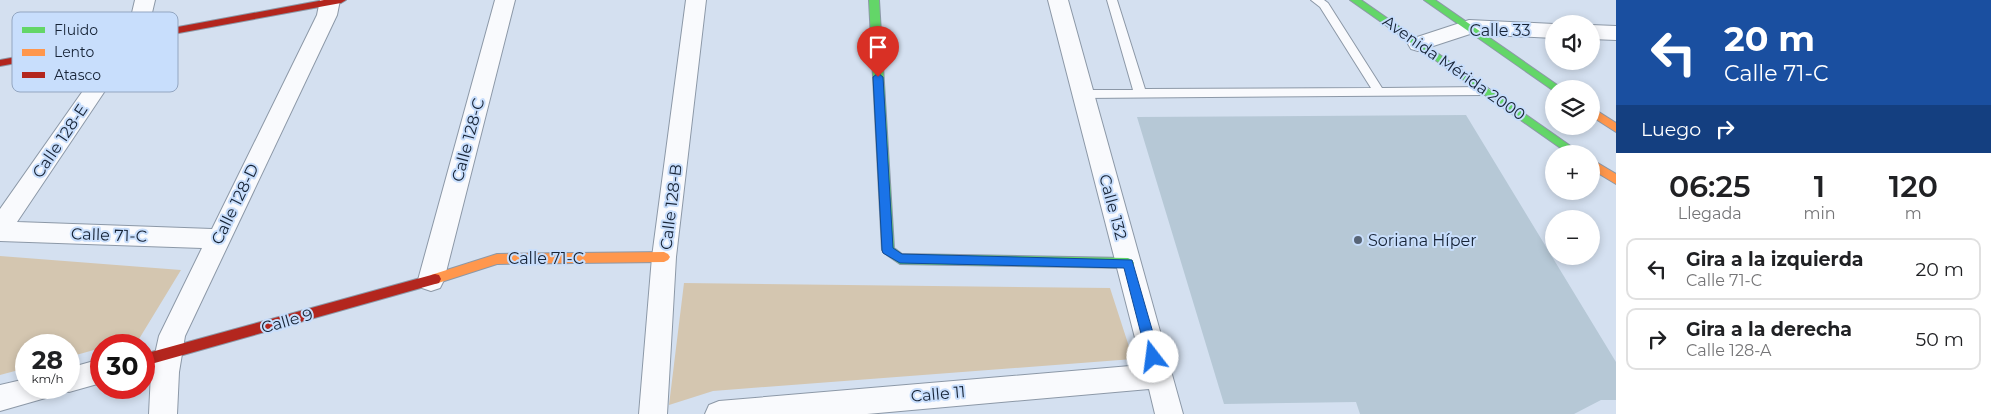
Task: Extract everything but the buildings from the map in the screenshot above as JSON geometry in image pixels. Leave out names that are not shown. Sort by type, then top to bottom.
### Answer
[{"type":"street","name":"Calle 128-C","points":[[431,280],[504,0]]},
{"type":"street","name":"Calle 128-B","points":[[653,414],[664,258],[696,0]]},
{"type":"street","points":[[874,0],[888,250],[900,258],[1128,263]]},
{"type":"street","name":"Calle 132","points":[[1058,0],[1169,414]]},
{"type":"street","name":"Avenida Mérida 2000","points":[[1355,0],[1564,145]]},
{"type":"street","points":[[1429,0],[1545,80]]},
{"type":"street","points":[[178,30],[334,1]]},
{"type":"street","name":"Calle 128-D","points":[[162,414],[172,336],[334,1]]},
{"type":"street","name":"Calle 33","points":[[1418,44],[1469,27],[1545,31]]},
{"type":"street","points":[[1600,32],[1616,33]]},
{"type":"street","name":"Calle 128-E","points":[[0,230],[92,92]]},
{"type":"street","points":[[1600,118],[1616,128]]},
{"type":"street","points":[[1600,169],[1616,180]]},
{"type":"street","name":"Calle 71-C","points":[[0,230],[218,239]]},
{"type":"street","name":"Calle 71-C","points":[[431,280],[497,259],[664,258]]},
{"type":"street","name":"Calle 9","points":[[155,357],[431,280]]},
{"type":"street","name":"Calle 11","points":[[719,414],[1158,376]]},
{"type":"street","points":[[0,398],[15,394]]},
{"type":"lane","points":[[1112,0],[1140,93]]},
{"type":"lane","points":[[1316,0],[1324,5],[1379,92]]},
{"type":"lane","points":[[1083,94],[1486,91]]},
{"type":"shaded area","points":[[0,256],[181,270],[142,334],[90,334],[90,351],[80,354],[80,334],[15,334],[15,371],[0,375]]},
{"type":"shaded area","points":[[684,283],[1110,288],[1133,359],[713,391],[669,405]]},
{"type":"traffic: fast","points":[[874,0],[888,250],[900,259],[1128,263]]},
{"type":"traffic: fast","points":[[1355,0],[1564,145]]},
{"type":"traffic: fast","points":[[1429,0],[1545,80]]},
{"type":"traffic: slow","points":[[1600,117],[1616,128]]},
{"type":"traffic: slow","points":[[1600,169],[1616,180]]},
{"type":"traffic: slow","points":[[435,279],[497,259],[664,257]]},
{"type":"traffic: jam","points":[[178,30],[341,0]]},
{"type":"traffic: jam","points":[[0,63],[12,61]]},
{"type":"traffic: jam","points":[[155,357],[435,279]]},
{"type":"place","name":"Soriana Híper","points":[[1358,240]]},
{"type":"route","points":[[878,77],[888,250],[900,258],[1128,263],[1153,357]]}]
